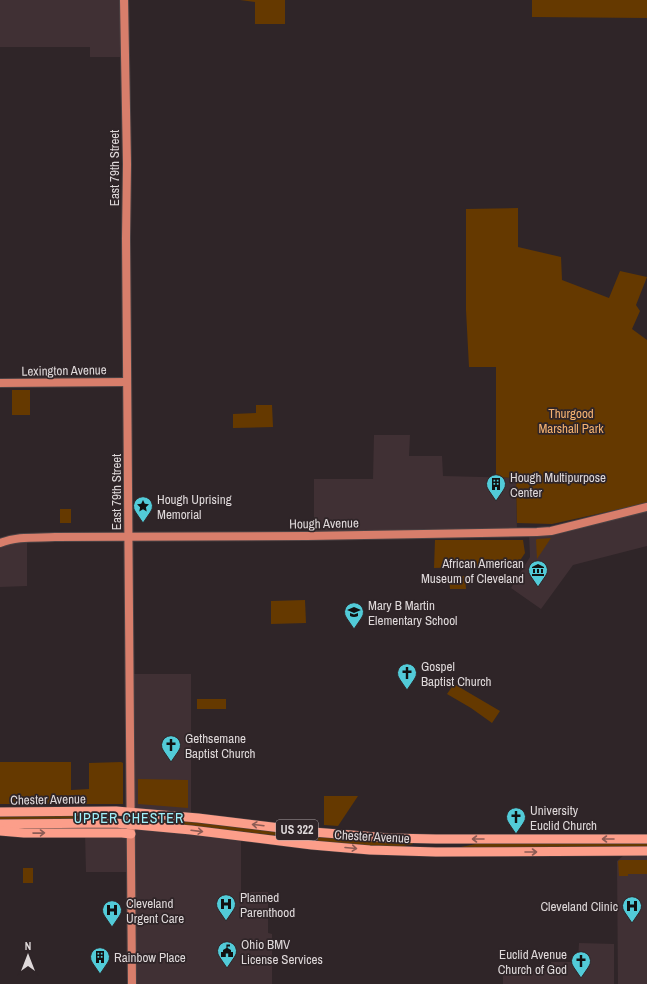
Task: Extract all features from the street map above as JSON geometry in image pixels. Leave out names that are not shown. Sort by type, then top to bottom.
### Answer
[{"type":"main road","name":"East 79th Street","points":[[124,0],[127,164],[126,238],[132,984]]},
{"type":"main road","name":"Lexington Avenue","points":[[0,383],[127,382]]},
{"type":"main road","name":"Hough Avenue","points":[[0,543],[22,539],[537,532],[551,531],[647,508]]},
{"type":"main road","name":"Chester Avenue","points":[[0,812],[116,811],[198,818],[313,832],[436,840],[647,839]]},
{"type":"main road","name":"Chester Avenue","points":[[0,824],[102,823],[131,829],[191,830],[312,845],[370,850],[436,852],[647,851]]},
{"type":"main road","points":[[0,831],[24,833],[122,832],[131,829]]},
{"type":"shaded area","points":[[0,0],[120,0],[120,57],[90,57],[90,47],[0,47]]},
{"type":"shaded area","points":[[374,435],[410,435],[409,456],[442,456],[443,476],[516,478],[517,532],[314,536],[314,479],[373,479]]},
{"type":"shaded area","points":[[647,507],[647,546],[573,565],[541,609],[511,588],[530,557],[529,532]]},
{"type":"shaded area","points":[[27,538],[27,586],[0,587],[0,543]]},
{"type":"shaded area","points":[[129,674],[191,674],[191,830],[241,836],[241,892],[268,892],[268,933],[272,934],[272,984],[132,984],[131,872],[86,872],[85,833],[130,834]]},
{"type":"shaded area","name":"Cleveland Clinic","points":[[623,856],[647,856],[647,984],[618,984],[617,861]]},
{"type":"shaded area","points":[[579,943],[614,944],[614,984],[503,984],[503,971],[550,971],[551,962],[578,962]]},
{"type":"green space","points":[[240,0],[285,0],[285,24],[255,24],[255,2]]},
{"type":"green space","points":[[532,0],[647,0],[647,18],[532,17]]},
{"type":"green space","name":"Thurgood Marshall Park","points":[[518,208],[518,247],[561,257],[562,280],[609,298],[620,271],[647,277],[636,305],[640,311],[632,329],[647,340],[647,503],[552,524],[517,523],[516,478],[496,477],[496,367],[469,367],[466,310],[466,209]]},
{"type":"green space","points":[[12,390],[30,390],[30,415],[12,415]]},
{"type":"green space","points":[[256,405],[272,405],[273,427],[233,428],[233,414],[256,413]]},
{"type":"green space","points":[[60,509],[71,509],[71,523],[60,523]]},
{"type":"green space","points":[[551,538],[537,559],[536,540]]},
{"type":"green space","points":[[435,540],[523,540],[525,553],[519,562],[498,562],[498,566],[434,568]]},
{"type":"green space","points":[[465,576],[466,589],[450,589],[449,577]]},
{"type":"green space","points":[[305,600],[306,623],[271,624],[271,601]]},
{"type":"green space","points":[[454,684],[500,711],[492,723],[471,708],[447,694]]},
{"type":"green space","points":[[197,699],[226,699],[226,709],[197,709]]},
{"type":"green space","points":[[0,762],[71,762],[71,790],[89,789],[89,763],[121,762],[123,763],[123,804],[0,804]]},
{"type":"green space","points":[[138,779],[188,780],[188,808],[138,804]]},
{"type":"green space","points":[[324,796],[358,796],[338,826],[324,825]]},
{"type":"green space","points":[[0,816],[103,817],[85,819],[0,820]]},
{"type":"green space","points":[[180,820],[293,834],[272,835],[143,822]]},
{"type":"green space","points":[[318,838],[413,844],[378,847],[318,841]]},
{"type":"green space","points":[[647,843],[647,847],[461,848],[476,844]]},
{"type":"green space","points":[[647,860],[647,874],[628,874],[628,876],[619,876],[618,861]]},
{"type":"green space","points":[[23,868],[33,868],[33,883],[23,883]]},
{"type":"place","name":"Hough Multipurpose Center","points":[[496,501]]},
{"type":"place","name":"Hough Uprising Memorial","points":[[143,523]]},
{"type":"place","name":"African American Museum of Cleveland","points":[[538,587]]},
{"type":"place","name":"Mary B Martin Elementary School","points":[[354,629]]},
{"type":"place","name":"Gospel Baptist Church","points":[[407,690]]},
{"type":"place","name":"Gethsemane Baptist Church","points":[[171,762]]},
{"type":"place","name":"University Euclid Church","points":[[516,834]]},
{"type":"place","name":"Planned Parenthood","points":[[226,921]]},
{"type":"place","name":"Cleveland Clinic","points":[[632,923]]},
{"type":"place","name":"Cleveland Urgent Care","points":[[112,927]]},
{"type":"place","name":"Ohio BMV License Services","points":[[227,968]]},
{"type":"place","name":"Rainbow Place","points":[[100,974]]},
{"type":"place","name":"Euclid Avenue Church of God","points":[[581,978]]},
{"type":"district","name":"UPPER CHESTER","points":[[129,818]]}]
